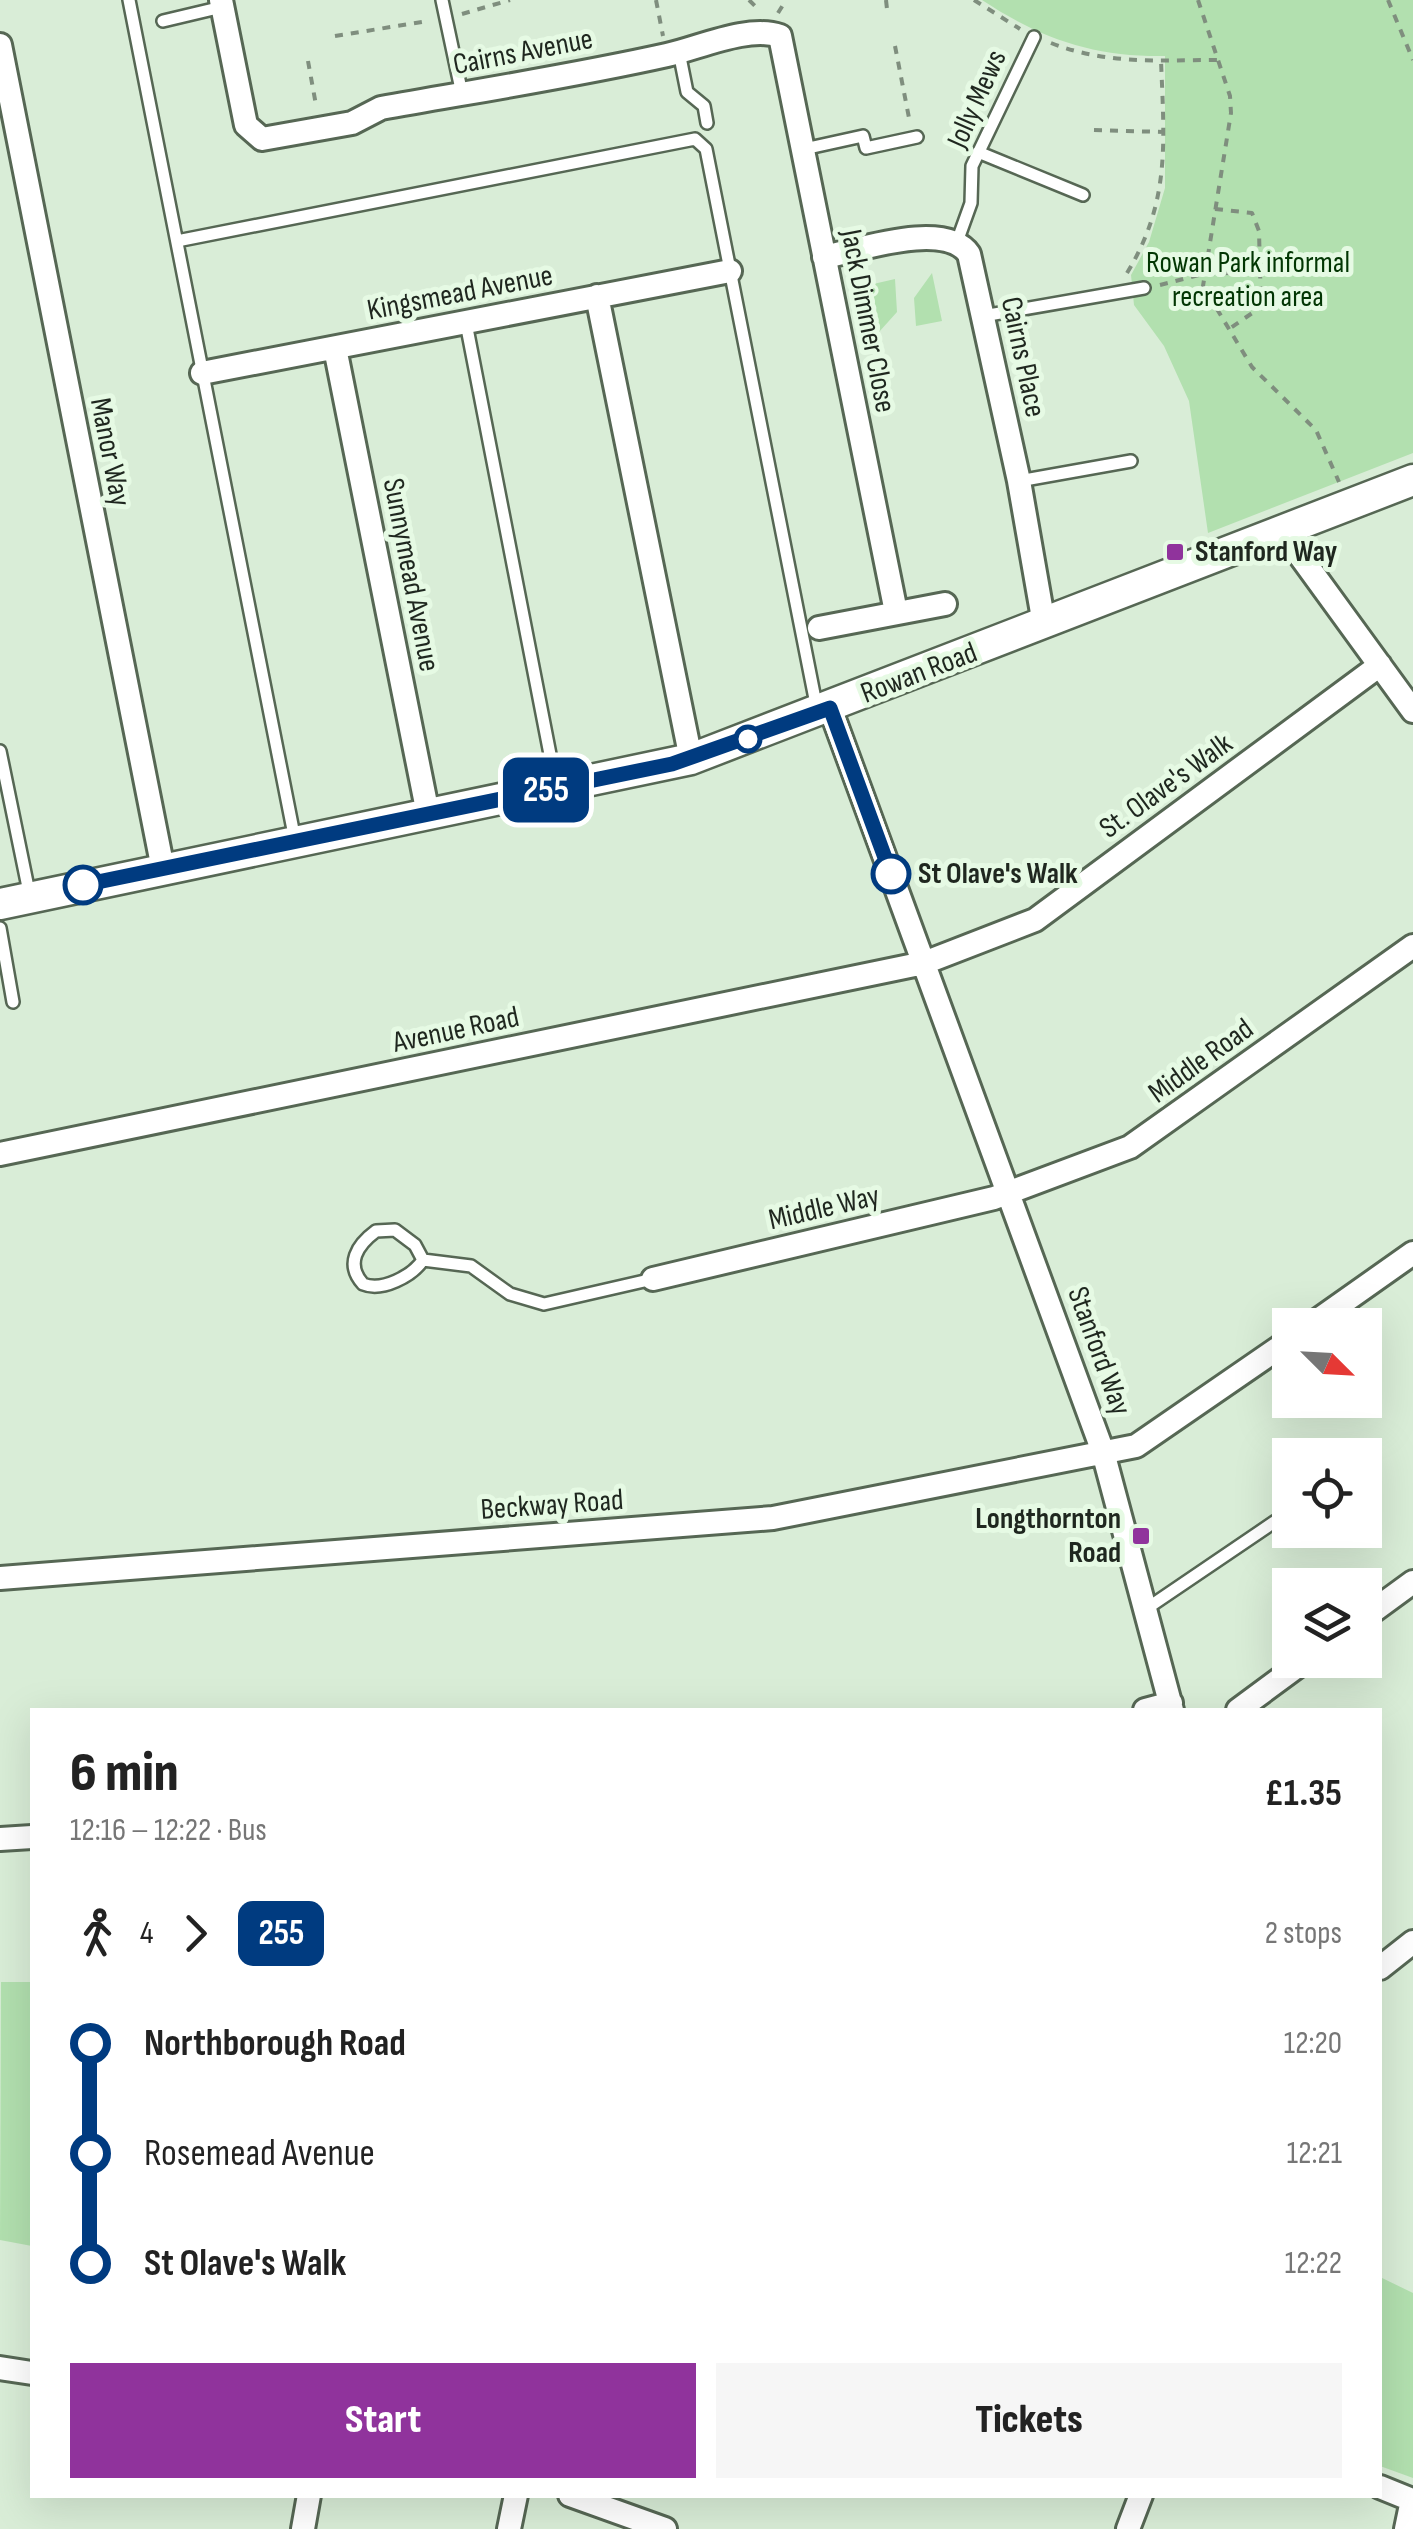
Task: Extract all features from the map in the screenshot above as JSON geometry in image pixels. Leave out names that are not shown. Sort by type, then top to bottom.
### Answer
[{"type":"main road","name":"Rowan Road","points":[[0,904],[691,760],[1413,480]]},
{"type":"street","name":"Cairns Avenue","points":[[222,4],[246,125],[252,135],[274,139],[352,123],[380,108],[673,54],[768,32],[784,41]]},
{"type":"street","name":"Jack Dimmer Close","points":[[784,41],[896,612]]},
{"type":"street","name":"Manor Way","points":[[0,45],[163,869]]},
{"type":"street","points":[[824,257],[924,238],[958,242]]},
{"type":"street","name":"Cairns Place","points":[[958,242],[973,264],[1044,624]]},
{"type":"street","name":"Kingsmead Avenue","points":[[202,374],[730,271]]},
{"type":"street","points":[[597,296],[691,760]]},
{"type":"street","name":"Sunnymead Avenue","points":[[335,348],[428,814]]},
{"type":"street","points":[[1282,531],[1413,711]]},
{"type":"street","points":[[819,628],[946,604]]},
{"type":"street","name":"St. Olave's Walk","points":[[924,963],[1036,920],[1380,665]]},
{"type":"street","name":"Stanford Way","points":[[823,710],[924,963],[1103,1452],[1172,1707]]},
{"type":"street","name":"Middle Road","points":[[1007,1192],[1142,1140],[1413,946]]},
{"type":"street","name":"Avenue Road","points":[[0,1154],[924,963]]},
{"type":"street","name":"Middle Way","points":[[653,1279],[1007,1192]]},
{"type":"street","points":[[1335,1308],[1413,1253]]},
{"type":"street","points":[[1103,1452],[1149,1440],[1272,1353]]},
{"type":"street","name":"Beckway Road","points":[[0,1578],[773,1518],[1103,1452]]},
{"type":"street","points":[[1382,1605],[1413,1582]]},
{"type":"street","points":[[1241,1708],[1282,1678]]},
{"type":"street","points":[[0,1839],[30,1838]]},
{"type":"street","points":[[1382,1966],[1413,1942]]},
{"type":"street","points":[[0,2368],[30,2374]]},
{"type":"street","points":[[1382,2488],[1412,2500],[1406,2529]]},
{"type":"street","points":[[303,2529],[308,2498]]},
{"type":"street","points":[[510,2529],[515,2498]]},
{"type":"street","points":[[578,2498],[665,2529]]},
{"type":"street","points":[[1128,2529],[1140,2498]]},
{"type":"lane","points":[[130,0],[296,842]]},
{"type":"lane","points":[[442,0],[462,94]]},
{"type":"lane","points":[[164,21],[222,4]]},
{"type":"lane","name":"Jolly Mews","points":[[958,242],[971,203],[978,152],[1034,36]]},
{"type":"lane","points":[[673,54],[686,92],[704,106],[707,124]]},
{"type":"lane","points":[[804,149],[863,136],[866,148],[914,137]]},
{"type":"lane","points":[[177,240],[695,140],[706,150],[823,710]]},
{"type":"lane","points":[[978,152],[1083,195]]},
{"type":"lane","points":[[984,316],[1144,288]]},
{"type":"lane","points":[[466,323],[557,788]]},
{"type":"lane","points":[[1019,482],[1130,461]]},
{"type":"lane","points":[[0,750],[30,897]]},
{"type":"lane","points":[[0,928],[13,1002]]},
{"type":"lane","points":[[423,1260],[406,1235],[385,1229],[361,1244],[353,1262],[357,1277],[370,1288],[407,1274],[423,1260],[471,1266],[510,1294],[544,1304],[653,1279]]},
{"type":"lane","points":[[1146,1609],[1272,1524]]},
{"type":"path","points":[[336,36],[446,18],[510,0]]},
{"type":"path","points":[[656,0],[673,54]]},
{"type":"path","points":[[748,0],[754,9],[780,13],[786,0]]},
{"type":"path","points":[[886,0],[887,9]]},
{"type":"path","points":[[974,0],[1034,36],[1089,58],[1218,60]]},
{"type":"path","points":[[1198,0],[1231,113],[1204,286],[1261,378],[1316,430],[1349,506]]},
{"type":"path","points":[[1388,0],[1413,60]]},
{"type":"path","points":[[895,46],[914,137]]},
{"type":"path","points":[[1162,60],[1163,182],[1154,222],[1124,278],[1144,288],[1203,274],[1258,272]]},
{"type":"path","points":[[308,61],[321,129]]},
{"type":"path","points":[[1094,130],[1164,132]]},
{"type":"path","points":[[1215,210],[1257,216],[1261,307],[1229,328]]},
{"type":"green space","name":"Rowan Park informal recreation area","points":[[982,0],[1413,0],[1413,453],[1208,533],[1189,401],[1164,346],[1134,305],[1131,275],[1149,242],[1165,188],[1165,56],[1115,53],[1069,43]]},
{"type":"green space","points":[[932,273],[942,321],[916,326],[914,298]]},
{"type":"green space","points":[[895,279],[897,312],[879,332],[869,285]]},
{"type":"green space","points":[[1,1982],[30,1982],[30,2246],[0,2240]]},
{"type":"green space","points":[[1382,2278],[1413,2293],[1413,2478],[1382,2467]]},
{"type":"bus line","name":"255","points":[[83,885],[672,764],[830,708],[891,874]]},
{"type":"place","name":"Stanford Way","points":[[1175,552]]},
{"type":"place","name":"St Olave's Walk","points":[[891,874]]},
{"type":"place","name":"Longthornton Road","points":[[1141,1536]]}]
